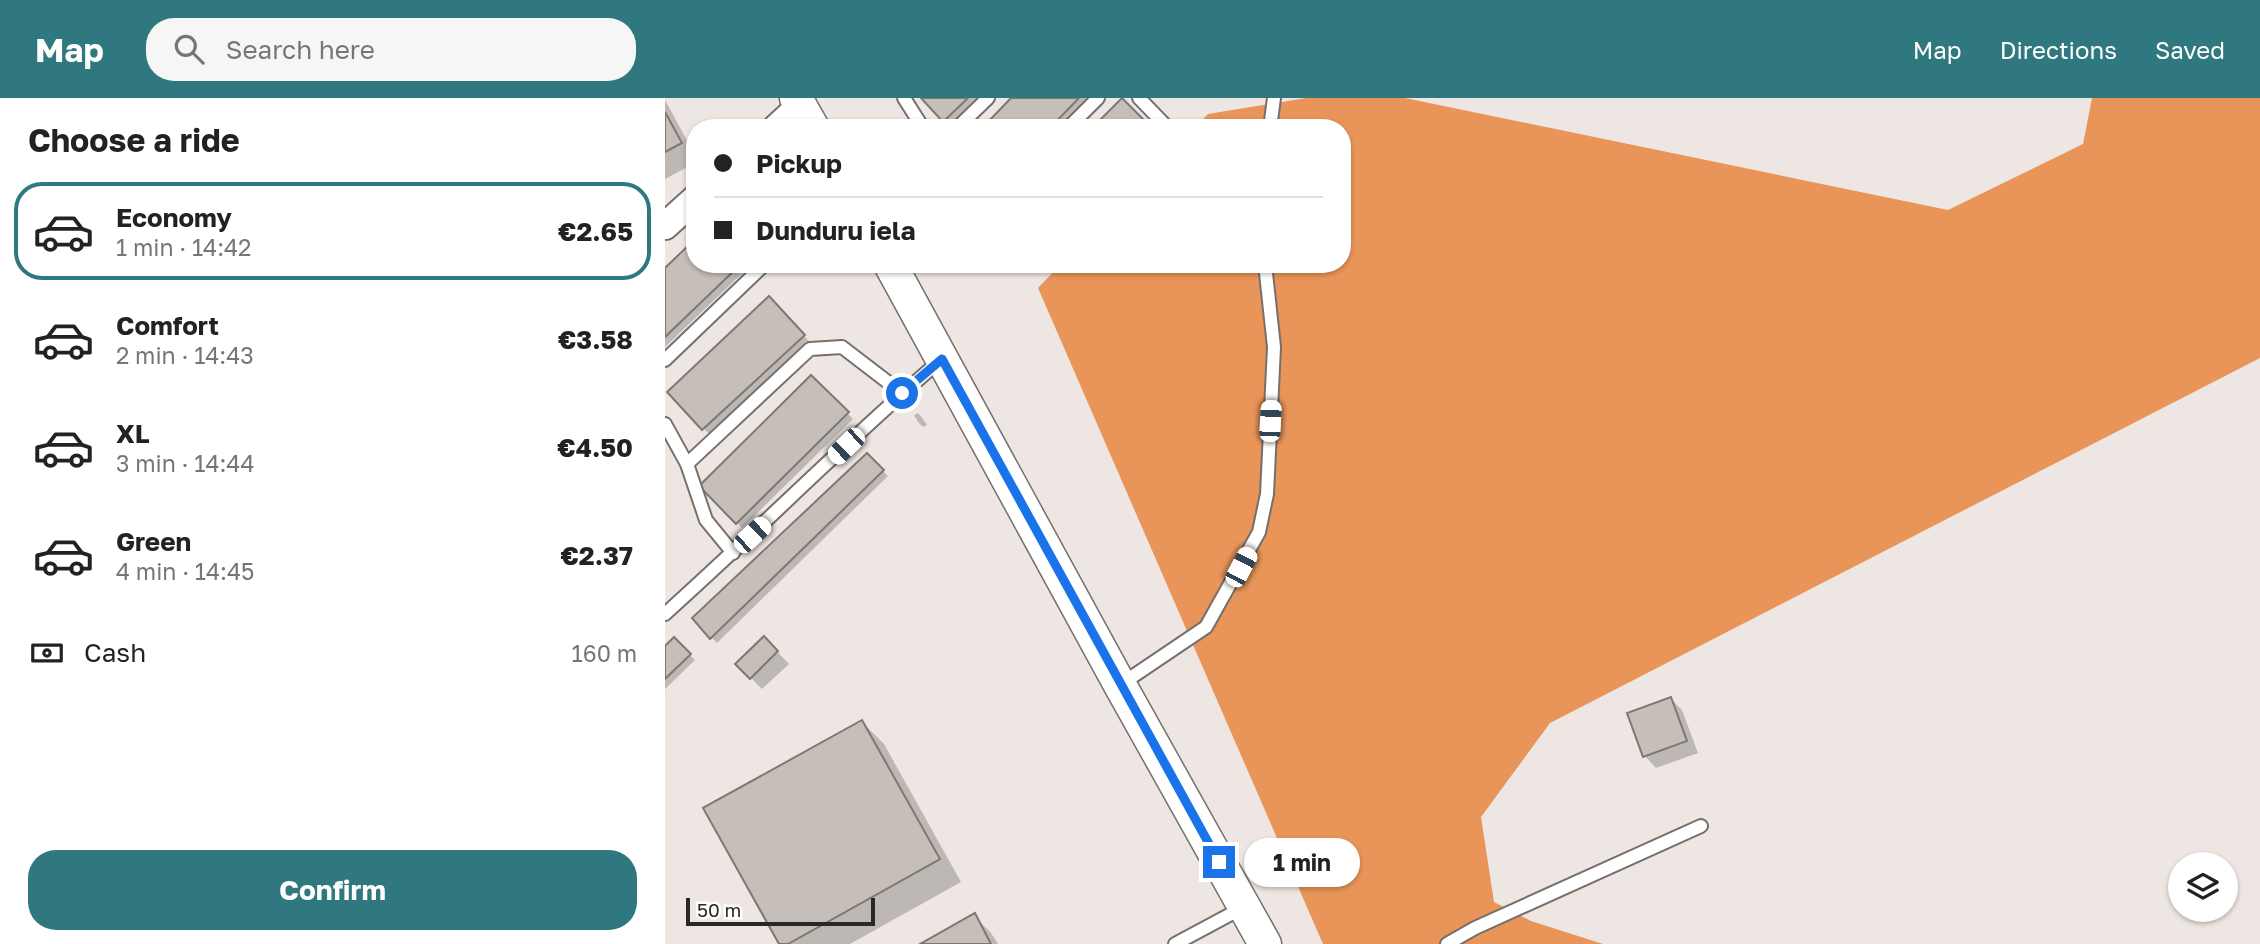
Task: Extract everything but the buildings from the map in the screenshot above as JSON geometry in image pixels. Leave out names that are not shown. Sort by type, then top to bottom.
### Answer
[{"type":"street","points":[[665,226],[686,208]]},
{"type":"street","points":[[895,273],[1265,944]]},
{"type":"lane","points":[[904,98],[917,119]]},
{"type":"lane","points":[[966,119],[988,98]]},
{"type":"lane","points":[[1077,119],[1098,98]]},
{"type":"lane","points":[[1272,119],[1274,98]]},
{"type":"lane","points":[[1145,101],[1160,119]]},
{"type":"lane","points":[[665,360],[756,273]]},
{"type":"lane","points":[[1120,685],[1206,627],[1259,532],[1267,494],[1274,347],[1266,273]]},
{"type":"lane","points":[[687,464],[810,349],[842,348],[902,393]]},
{"type":"lane","points":[[665,614],[942,359]]},
{"type":"lane","points":[[665,424],[687,464],[706,520],[733,553]]},
{"type":"lane","points":[[1447,944],[1475,928],[1701,826]]},
{"type":"lane","points":[[1175,944],[1244,907]]},
{"type":"shaded area","points":[[1306,98],[1405,98],[1948,210],[2083,144],[2092,98],[2260,98],[2260,358],[1550,723],[1481,817],[1494,902],[1531,921],[1603,944],[1323,944],[1038,288],[1052,273],[1351,273],[1351,119],[1203,119],[1208,114]]},
{"type":"route","points":[[902,393],[942,359],[1219,862]]}]
